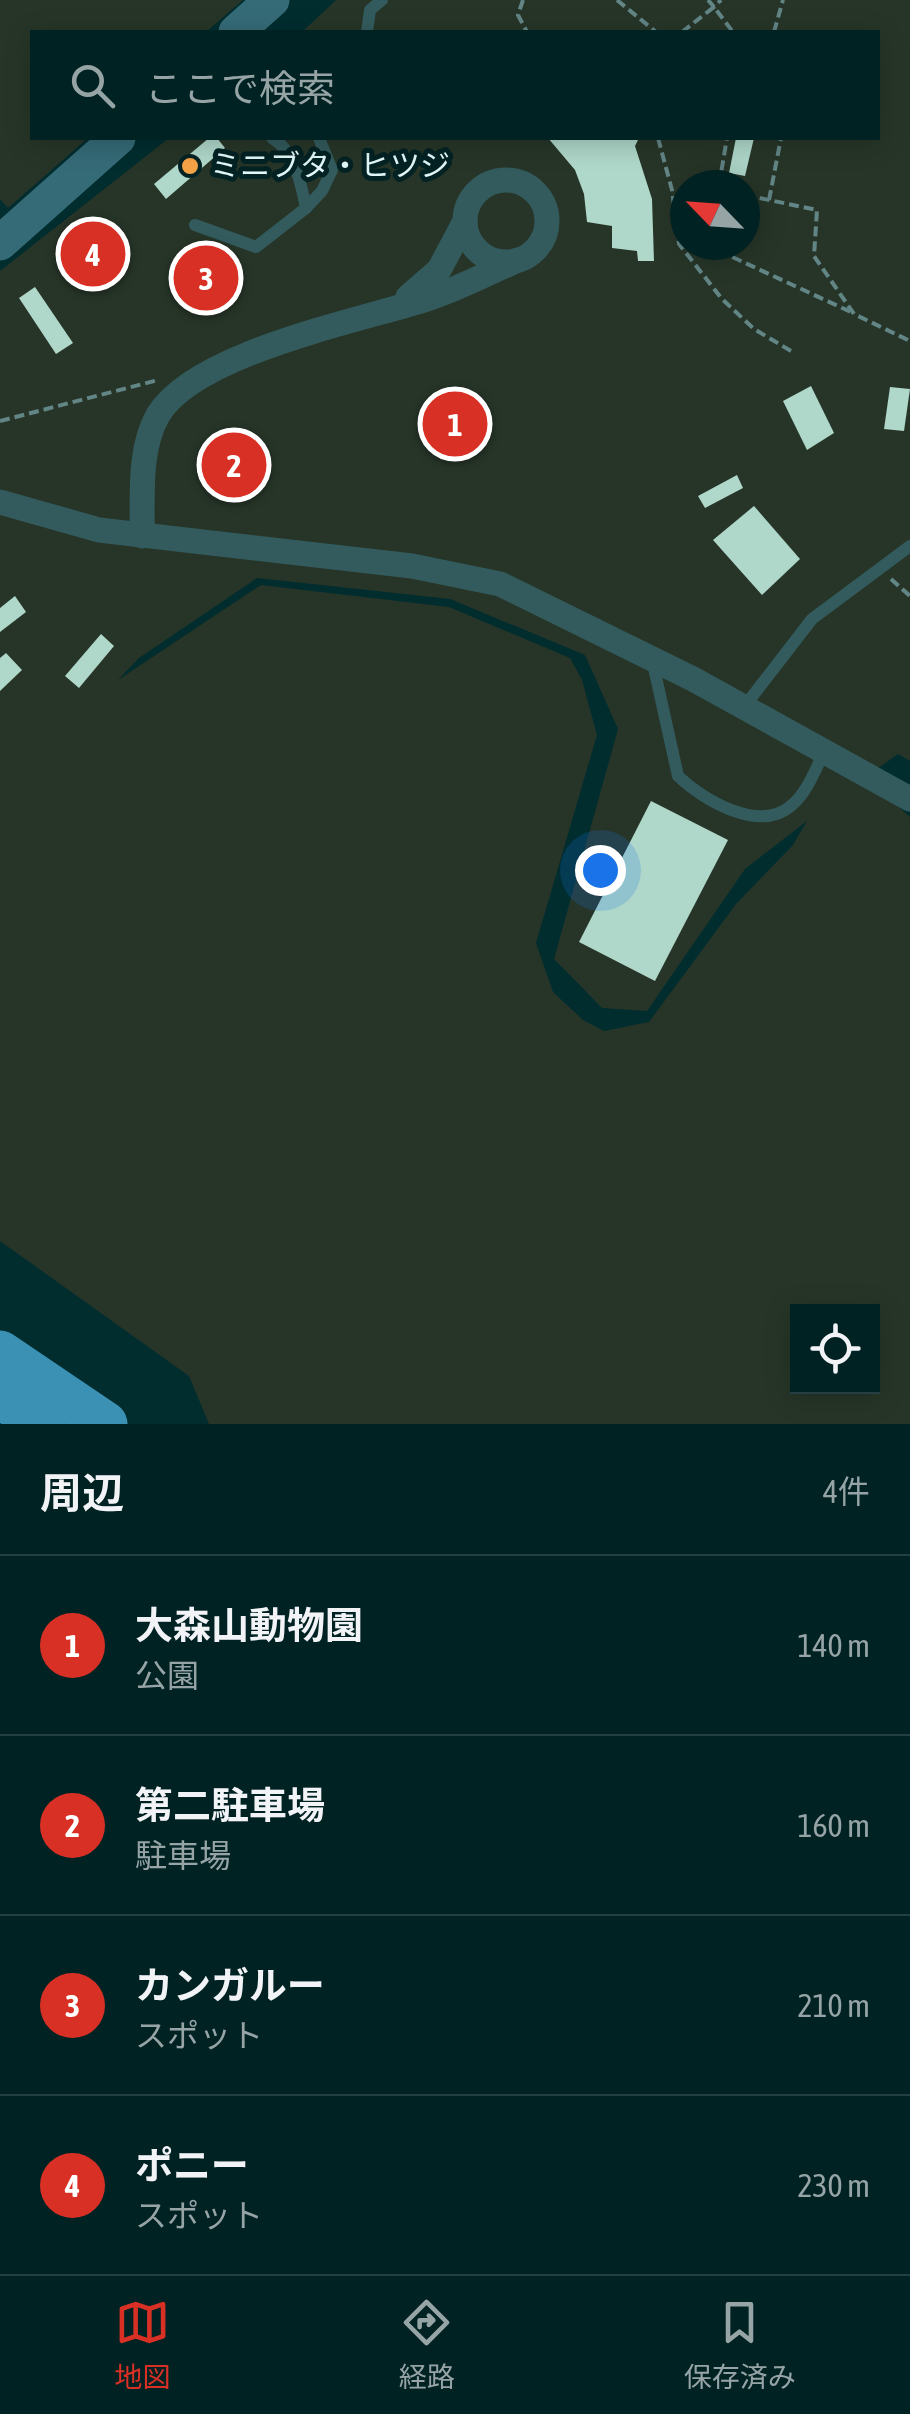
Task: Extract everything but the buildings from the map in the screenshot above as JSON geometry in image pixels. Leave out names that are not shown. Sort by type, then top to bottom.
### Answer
[{"type":"highway","points":[[0,1353],[105,1424]]},
{"type":"highway","points":[[0,1396],[42,1424]]},
{"type":"street","points":[[238,30],[272,0]]},
{"type":"street","points":[[0,243],[116,140]]},
{"type":"street","points":[[142,536],[151,432],[182,387],[225,362],[431,298],[518,260],[540,244],[547,219],[544,205],[526,184],[513,180],[486,184],[467,204],[465,221],[439,270],[392,309]]},
{"type":"street","points":[[465,221],[471,243],[480,253],[505,262],[518,260]]},
{"type":"street","points":[[0,502],[68,523],[142,536],[475,576],[744,707],[910,799]]},
{"type":"lane","points":[[367,30],[370,10],[382,0]]},
{"type":"lane","points":[[276,140],[283,144],[300,179],[306,208]]},
{"type":"lane","points":[[195,225],[256,247],[322,191],[332,170],[320,140]]},
{"type":"lane","points":[[744,707],[812,620],[910,546]]},
{"type":"lane","points":[[652,660],[671,760],[678,776],[719,804],[765,816],[792,806],[825,750]]},
{"type":"path","points":[[522,0],[518,16],[526,30]]},
{"type":"path","points":[[617,0],[654,30]]},
{"type":"path","points":[[708,0],[732,30]]},
{"type":"path","points":[[685,30],[721,0]]},
{"type":"path","points":[[775,30],[783,0]]},
{"type":"path","points":[[659,140],[672,190],[678,244],[754,329],[791,351]]},
{"type":"path","points":[[721,170],[727,140]]},
{"type":"path","points":[[768,200],[781,140]]},
{"type":"path","points":[[760,198],[816,210],[814,256],[860,316]]},
{"type":"path","points":[[741,260],[910,341]]},
{"type":"path","points":[[0,421],[169,377]]},
{"type":"green space","points":[[0,0],[243,0],[208,30],[30,30],[30,140],[86,140],[8,208],[0,199]]},
{"type":"green space","points":[[336,0],[910,0],[910,761],[898,754],[859,782],[885,795],[910,817],[910,1424],[209,1424],[189,1376],[0,1241],[0,271],[166,140],[880,140],[880,30],[304,30]],"holes":[[[257,578],[450,599],[585,655],[618,729],[554,959],[602,1008],[647,1011],[745,869],[807,821],[793,845],[736,904],[649,1022],[604,1031],[583,1020],[553,992],[536,943],[597,735],[582,680],[570,658],[449,607],[261,585],[118,680],[139,658]]]},
{"type":"place","name":"ミニブタ・ヒツジ","points":[[190,166]]},
{"type":"place","name":"ポニー","points":[[93,254]]},
{"type":"place","name":"カンガルー","points":[[206,278]]},
{"type":"place","name":"大森山動物園","points":[[455,424]]},
{"type":"place","name":"第二駐車場","points":[[234,465]]}]
